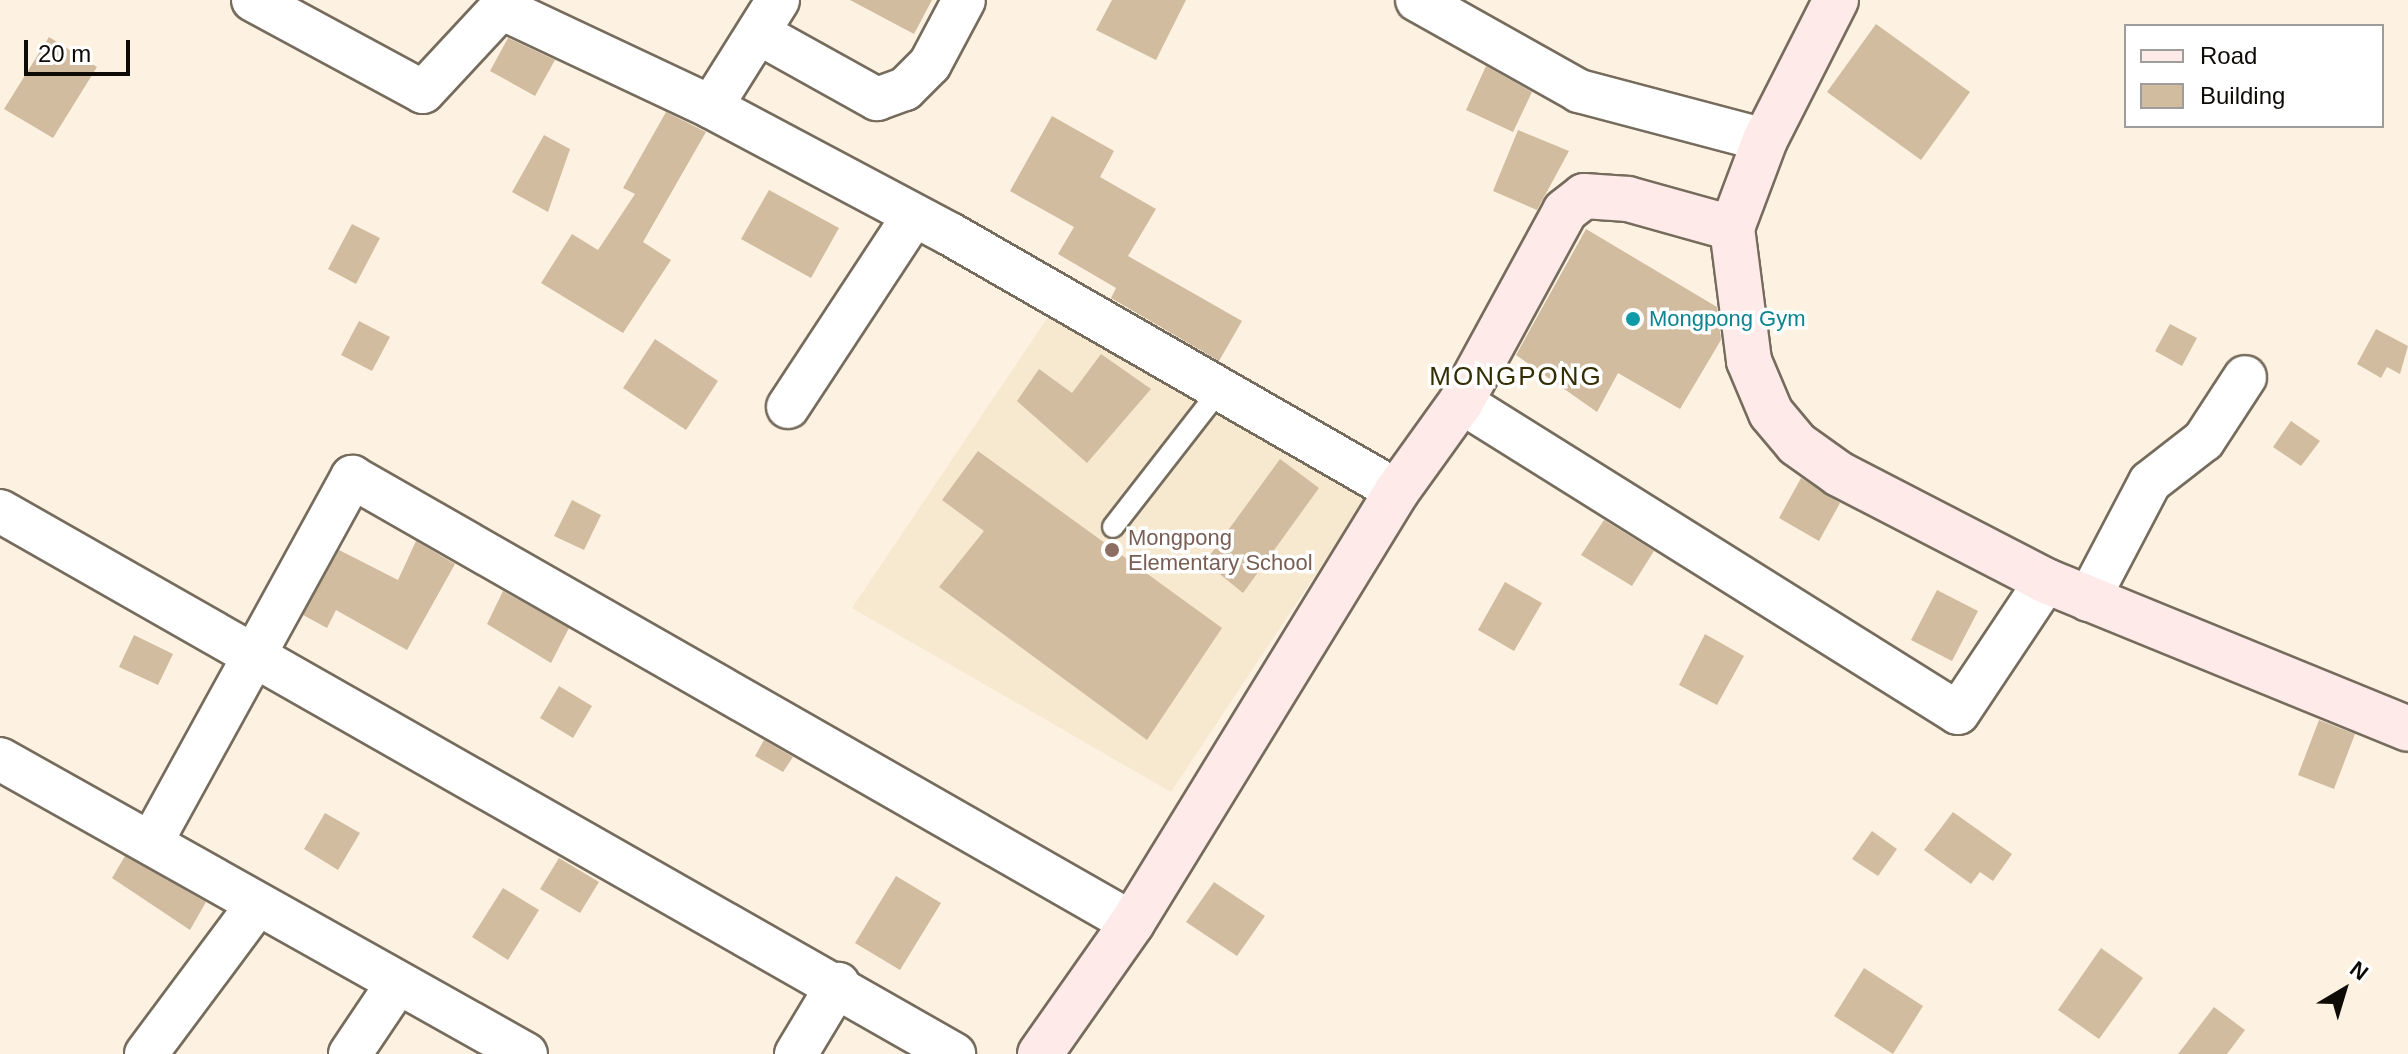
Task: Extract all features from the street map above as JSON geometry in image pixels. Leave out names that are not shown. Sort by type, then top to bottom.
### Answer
[{"type":"street","points":[[253,0],[423,92],[501,8],[711,107],[913,217],[1397,491]]},
{"type":"street","points":[[711,107],[769,17],[877,99],[905,89],[930,64],[964,0]]},
{"type":"street","points":[[1417,0],[1579,91],[1765,140]]},
{"type":"street","points":[[1836,0],[1765,140],[1732,228],[1749,361],[1771,413],[1797,444],[1839,474],[2046,581],[2408,729]]},
{"type":"street","points":[[1040,1054],[1132,923],[1397,491],[1461,402],[1565,211],[1584,196],[1628,199],[1732,228]]},
{"type":"street","points":[[788,407],[913,217]]},
{"type":"street","points":[[2088,600],[2150,482],[2204,440],[2245,377]]},
{"type":"street","points":[[1461,402],[1958,713],[2046,581]]},
{"type":"street","points":[[151,843],[249,654],[352,477],[1132,923]]},
{"type":"street","points":[[0,511],[838,984],[954,1054]]},
{"type":"street","points":[[0,759],[526,1054]]},
{"type":"street","points":[[146,1054],[258,904]]},
{"type":"street","points":[[350,1054],[397,984]]},
{"type":"street","points":[[796,1054],[838,984]]},
{"type":"lane","points":[[1113,527],[1218,392]]},
{"type":"shaded area","name":"Mongpong Elementary School","points":[[1048,317],[1371,491],[1171,792],[852,608]]},
{"type":"building","points":[[850,0],[932,0],[914,34]]},
{"type":"building","points":[[1112,0],[1186,0],[1156,60],[1096,30]]},
{"type":"building","points":[[1876,24],[1970,92],[1921,160],[1827,92]]},
{"type":"building","points":[[49,37],[97,67],[53,138],[4,109]]},
{"type":"building","points":[[508,38],[555,60],[535,96],[490,71]]},
{"type":"building","points":[[1486,66],[1532,92],[1513,132],[1466,110]]},
{"type":"building","points":[[666,112],[706,132],[643,242],[671,260],[623,333],[541,283],[572,234],[598,250],[635,194],[623,188]]},
{"type":"building","points":[[1052,116],[1114,151],[1100,177],[1156,209],[1128,256],[1242,321],[1219,361],[1111,298],[1116,288],[1058,254],[1074,227],[1010,191]]},
{"type":"building","points":[[1518,130],[1569,151],[1537,210],[1493,191]]},
{"type":"building","points":[[544,135],[570,149],[548,212],[512,192]]},
{"type":"building","points":[[769,190],[839,228],[811,278],[741,239]]},
{"type":"building","points":[[352,224],[380,238],[356,284],[328,269]]},
{"type":"building","name":"Mongpong Gym","points":[[1586,229],[1717,307],[1721,340],[1680,409],[1618,373],[1597,412],[1516,355]]},
{"type":"building","points":[[359,321],[390,337],[372,371],[341,355]]},
{"type":"building","points":[[2170,324],[2197,338],[2182,366],[2155,351]]},
{"type":"building","points":[[2376,329],[2408,346],[2400,374],[2387,367],[2381,378],[2357,364]]},
{"type":"building","points":[[655,339],[718,381],[686,430],[623,388]]},
{"type":"building","points":[[1101,354],[1151,389],[1087,463],[1017,401],[1039,369],[1072,393]]},
{"type":"building","points":[[2291,421],[2320,441],[2301,466],[2273,447]]},
{"type":"building","points":[[978,451],[1222,628],[1147,740],[939,587],[984,531],[942,500]]},
{"type":"building","points":[[1280,459],[1319,488],[1243,593],[1205,562]]},
{"type":"building","points":[[1801,478],[1840,503],[1819,541],[1779,518]]},
{"type":"building","points":[[572,500],[601,515],[584,550],[554,536]]},
{"type":"building","points":[[1604,520],[1654,551],[1632,586],[1581,555]]},
{"type":"building","points":[[416,541],[455,564],[407,650],[336,610],[327,628],[303,615],[339,550],[398,580]]},
{"type":"building","points":[[1505,582],[1542,603],[1514,651],[1478,630]]},
{"type":"building","points":[[1937,590],[1978,611],[1952,661],[1911,640]]},
{"type":"building","points":[[503,591],[569,628],[551,663],[487,624]]},
{"type":"building","points":[[1705,634],[1744,656],[1717,705],[1679,685]]},
{"type":"building","points":[[134,635],[173,654],[158,685],[119,667]]},
{"type":"building","points":[[559,686],[592,706],[573,738],[540,718]]},
{"type":"building","points":[[2319,720],[2355,734],[2334,789],[2298,775]]},
{"type":"building","points":[[764,740],[793,757],[783,772],[755,756]]},
{"type":"building","points":[[1953,812],[2012,854],[1993,881],[1980,872],[1971,884],[1924,850]]},
{"type":"building","points":[[325,813],[360,833],[338,870],[304,849]]},
{"type":"building","points":[[1872,831],[1897,849],[1878,876],[1852,859]]},
{"type":"building","points":[[125,856],[206,902],[190,930],[112,878]]},
{"type":"building","points":[[559,858],[599,882],[580,913],[540,889]]},
{"type":"building","points":[[896,876],[941,903],[900,970],[855,943]]},
{"type":"building","points":[[1214,882],[1265,916],[1237,956],[1186,922]]},
{"type":"building","points":[[503,888],[539,910],[508,960],[472,937]]},
{"type":"building","points":[[2101,948],[2143,978],[2099,1039],[2058,1010]]},
{"type":"building","points":[[1864,968],[1923,1006],[1893,1054],[1834,1016]]},
{"type":"building","points":[[2214,1007],[2245,1030],[2227,1054],[2178,1054]]},
{"type":"place","name":"Mongpong Gym","points":[[1633,319]]},
{"type":"place","name":"Mongpong Elementary School","points":[[1112,550]]},
{"type":"district","name":"MONGPONG","points":[[1516,377]]}]
